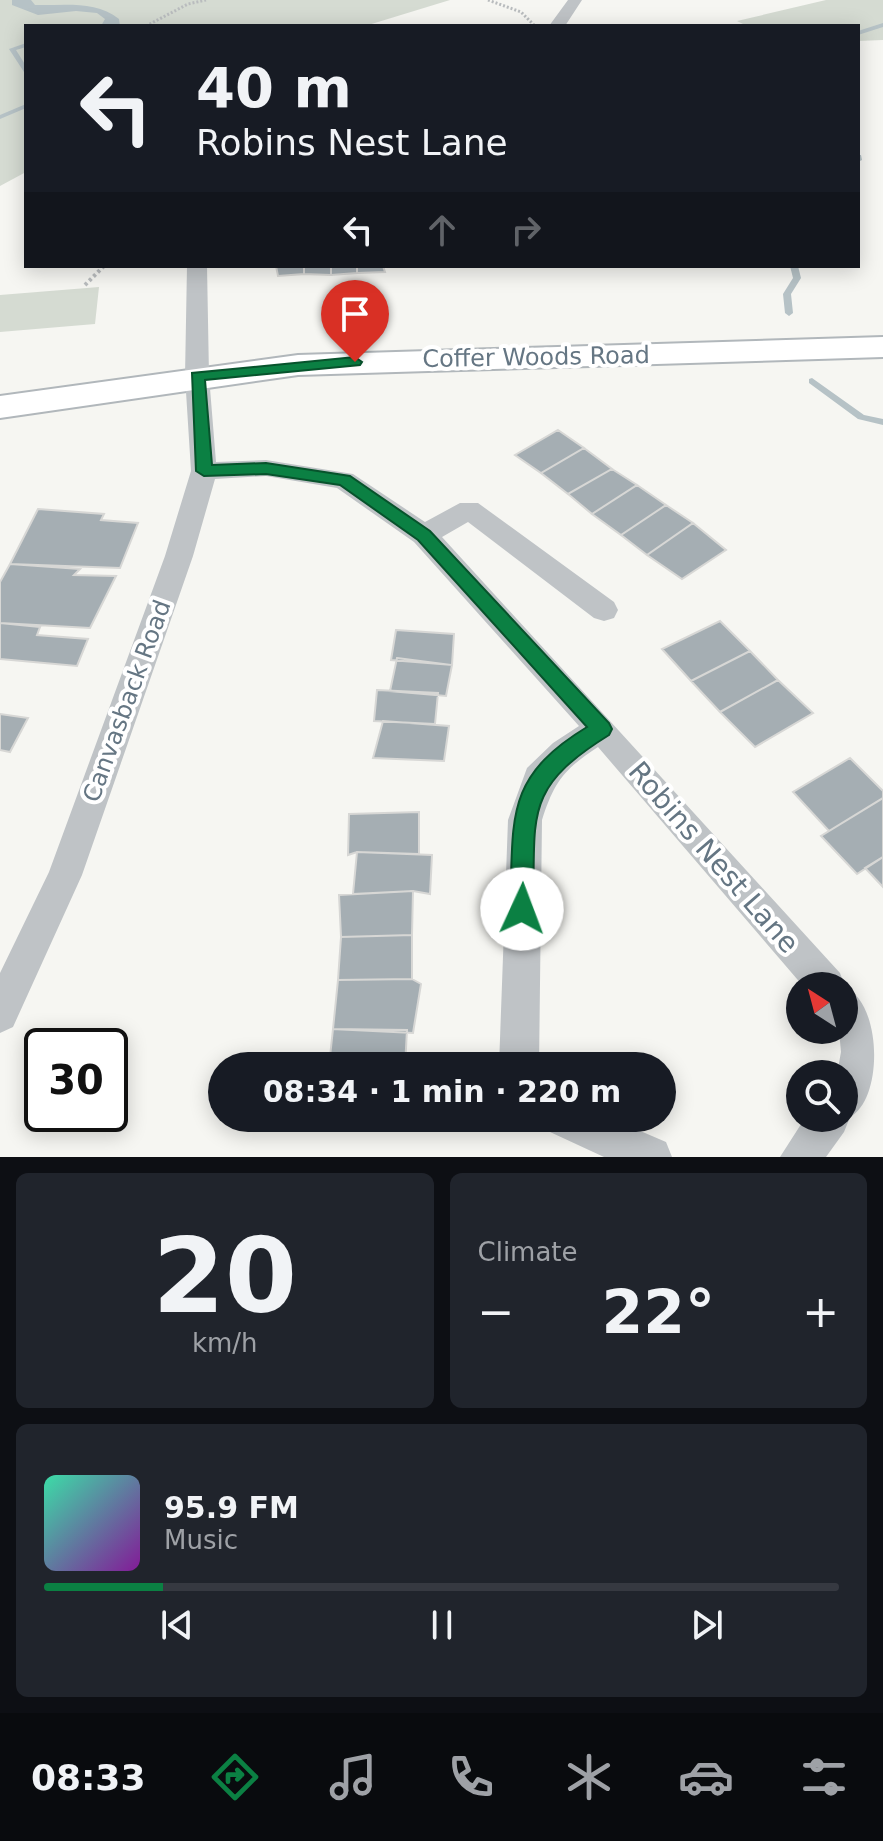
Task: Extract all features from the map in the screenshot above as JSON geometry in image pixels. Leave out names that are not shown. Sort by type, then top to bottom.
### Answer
[{"type":"street","points":[[558,24],[575,0]]},
{"type":"street","name":"Canvasback Road","points":[[0,1014],[65,875],[179,556],[204,471],[197,376],[197,268]]},
{"type":"street","name":"Coffer Woods Road","points":[[0,407],[197,376],[383,360],[883,347]]},
{"type":"street","name":"Robins Nest Lane","points":[[204,471],[266,468],[344,480],[424,535],[601,729],[815,972]]},
{"type":"street","points":[[424,535],[469,509],[604,610]]},
{"type":"street","points":[[519,1052],[525,820],[539,778],[564,752],[601,729]]},
{"type":"street","points":[[858,1033],[862,1050],[858,1072]]},
{"type":"street","points":[[595,1132],[651,1157]]},
{"type":"street","points":[[801,1157],[820,1132]]},
{"type":"path","points":[[150,24],[188,4],[206,0]]},
{"type":"path","points":[[488,0],[521,12],[533,24]]},
{"type":"path","points":[[85,285],[102,268]]},
{"type":"shaded area","points":[[0,0],[450,0],[372,24],[24,24],[24,173],[0,186]]},
{"type":"shaded area","points":[[12,0],[31,0],[35,5],[90,6],[110,13],[119,19],[120,24],[102,24],[105,19],[97,13],[76,11],[38,15],[12,5]]},
{"type":"shaded area","points":[[826,0],[883,0],[883,40],[860,41],[860,24],[743,24],[737,21]]},
{"type":"shaded area","points":[[99,287],[95,324],[0,332],[0,295]]},
{"type":"building","points":[[276,268],[304,268],[304,274],[278,276]]},
{"type":"building","points":[[304,268],[331,268],[331,275],[304,274]]},
{"type":"building","points":[[331,268],[357,268],[357,273],[331,275]]},
{"type":"building","points":[[357,268],[384,268],[385,272],[357,273]]},
{"type":"building","points":[[558,430],[584,448],[541,473],[515,455]]},
{"type":"building","points":[[584,448],[612,469],[568,494],[541,473]]},
{"type":"building","points":[[612,469],[637,485],[592,514],[568,494]]},
{"type":"building","points":[[637,485],[666,505],[621,535],[592,514]]},
{"type":"building","points":[[666,505],[693,523],[647,555],[621,535]]},
{"type":"building","points":[[38,509],[104,514],[101,520],[138,523],[120,568],[10,564]]},
{"type":"building","points":[[693,523],[726,550],[682,579],[647,555]]},
{"type":"building","points":[[10,564],[80,569],[74,575],[116,576],[90,628],[0,623],[0,582]]},
{"type":"building","points":[[720,621],[750,651],[691,681],[662,649]]},
{"type":"building","points":[[0,623],[40,627],[37,635],[88,639],[77,666],[0,659]]},
{"type":"building","points":[[396,630],[454,634],[452,665],[391,660]]},
{"type":"building","points":[[750,651],[778,680],[720,712],[691,681]]},
{"type":"building","points":[[397,658],[452,665],[446,696],[390,691]]},
{"type":"building","points":[[778,680],[813,713],[755,747],[720,712]]},
{"type":"building","points":[[377,690],[438,693],[435,724],[374,721]]},
{"type":"building","points":[[0,714],[28,718],[10,752],[0,750]]},
{"type":"building","points":[[383,721],[449,726],[444,761],[373,758]]},
{"type":"building","points":[[850,758],[883,791],[883,798],[829,831],[793,792]]},
{"type":"building","points":[[883,798],[883,857],[857,874],[821,836]]},
{"type":"building","points":[[419,812],[419,854],[357,852],[348,855],[349,814]]},
{"type":"building","points":[[357,852],[432,855],[430,894],[413,891],[353,894]]},
{"type":"building","points":[[883,857],[883,887],[865,868]]},
{"type":"building","points":[[413,891],[412,935],[341,937],[339,895]]},
{"type":"building","points":[[412,935],[412,979],[338,980],[341,937]]},
{"type":"building","points":[[412,979],[421,984],[413,1033],[333,1029],[338,980]]},
{"type":"building","points":[[333,1029],[407,1030],[406,1052],[331,1052]]},
{"type":"waterway","points":[[860,32],[883,25]]},
{"type":"waterway","points":[[24,46],[12,49],[24,68]]},
{"type":"waterway","points":[[0,117],[24,107]]},
{"type":"waterway","points":[[789,313],[787,294],[797,278],[794,268]]},
{"type":"waterway","points":[[812,381],[861,417],[883,422]]},
{"type":"route","points":[[355,362],[197,376],[204,471],[266,468],[344,480],[424,535],[601,729],[564,752],[539,778],[525,820],[522,909]]}]
